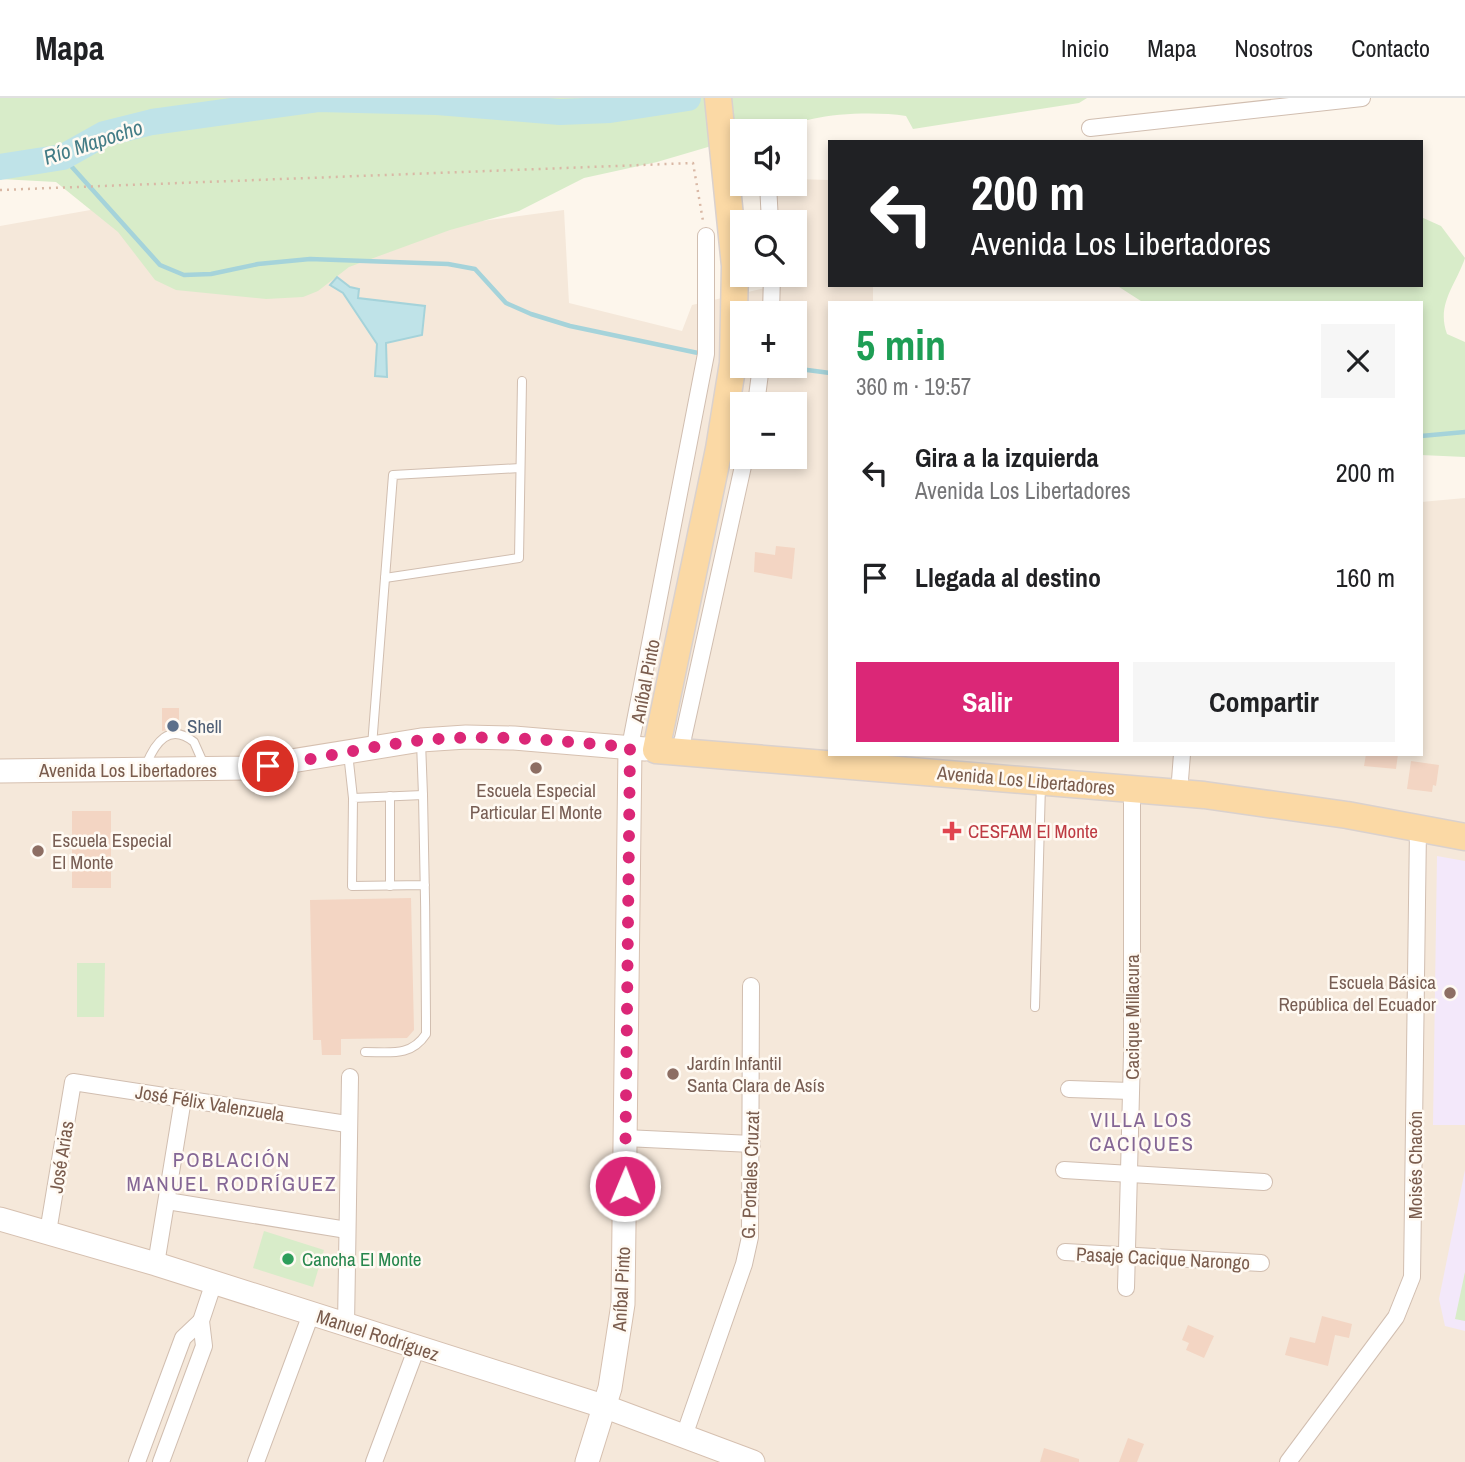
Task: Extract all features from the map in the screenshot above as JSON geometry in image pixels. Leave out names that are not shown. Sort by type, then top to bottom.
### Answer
[{"type":"main road","name":"Aníbal Pinto","points":[[656,745],[719,449],[733,363],[736,279],[718,98]]},
{"type":"main road","name":"Avenida Los Libertadores","points":[[656,745],[1179,793],[1275,804],[1465,837]]},
{"type":"street","points":[[1090,128],[1362,98]]},
{"type":"street","name":"Aníbal Pinto","points":[[587,1462],[606,1407],[617,1357],[622,1304],[625,1138],[656,745],[706,354],[706,236]]},
{"type":"street","name":"Aníbal Pinto","points":[[656,745],[689,706],[742,469]]},
{"type":"street","name":"Aníbal Pinto","points":[[656,745],[689,706]]},
{"type":"street","name":"Avenida Los Libertadores","points":[[0,771],[206,770],[268,766],[421,740],[490,737],[656,745]]},
{"type":"street","points":[[1179,793],[1182,756]]},
{"type":"street","name":"Cacique Millacura","points":[[1126,1288],[1131,1091],[1132,789]]},
{"type":"street","name":"Moisés Chacón","points":[[1288,1462],[1396,1317],[1412,1277],[1418,828]]},
{"type":"street","name":"G. Portales Cruzat","points":[[684,1436],[744,1264],[750,1237],[751,986]]},
{"type":"street","points":[[346,1325],[347,1125],[350,1077]]},
{"type":"street","name":"José Félix Valenzuela","points":[[72,1082],[347,1125]]},
{"type":"street","name":"José Arias","points":[[48,1232],[72,1082]]},
{"type":"street","points":[[1069,1089],[1131,1091]]},
{"type":"street","points":[[156,1264],[183,1099]]},
{"type":"street","points":[[625,1138],[752,1144]]},
{"type":"street","points":[[1064,1170],[1264,1182]]},
{"type":"street","points":[[167,1201],[347,1230]]},
{"type":"street","name":"Manuel Rodríguez","points":[[0,1219],[156,1264],[606,1407],[753,1462]]},
{"type":"street","name":"Pasaje Cacique Narongo","points":[[1065,1252],[1261,1263]]},
{"type":"street","points":[[161,1462],[204,1346],[201,1321],[214,1282]]},
{"type":"street","points":[[256,1462],[311,1314]]},
{"type":"street","points":[[137,1462],[183,1338],[201,1321]]},
{"type":"street","points":[[374,1462],[417,1347]]},
{"type":"lane","points":[[385,578],[519,558],[522,381]]},
{"type":"lane","points":[[371,749],[393,475],[520,468]]},
{"type":"lane","points":[[144,770],[157,742],[164,736],[177,735],[194,742],[206,770]]},
{"type":"lane","points":[[365,1052],[407,1052],[419,1045],[426,1034],[421,740]]},
{"type":"lane","points":[[348,753],[353,798],[352,886],[425,885]]},
{"type":"lane","points":[[1035,1007],[1041,781]]},
{"type":"lane","points":[[353,798],[423,795]]},
{"type":"lane","points":[[390,796],[390,886]]},
{"type":"path","points":[[0,190],[693,163],[706,236]]},
{"type":"shaded area","points":[[807,179],[828,180],[828,287],[873,287],[873,301],[828,301],[828,756],[1423,756],[1423,502],[1465,498],[1465,1462],[0,1462],[0,226],[130,203],[367,236],[564,210],[569,303],[682,331],[692,305],[765,287],[807,287],[807,210],[761,210],[761,196],[807,196]]},
{"type":"shaded area","name":"Escuela Básica República del Ecuador","points":[[1437,856],[1465,861],[1465,1125],[1433,1125]]},
{"type":"shaded area","points":[[1465,1170],[1465,1331],[1445,1326],[1439,1299]]},
{"type":"green space","points":[[0,98],[1087,98],[1079,103],[913,129],[906,116],[883,114],[823,117],[807,121],[730,119],[730,141],[657,162],[584,178],[519,211],[450,230],[349,267],[318,291],[303,297],[266,299],[176,290],[155,280],[118,232],[56,182],[0,179]]},
{"type":"green space","points":[[1423,218],[1441,226],[1465,258],[1445,304],[1444,323],[1447,334],[1465,342],[1465,457],[1423,455],[1423,301],[1141,301],[1119,287],[1423,287]]},
{"type":"green space","points":[[77,963],[105,963],[104,1017],[77,1017]]},
{"type":"green space","name":"Cancha El Monte","points":[[264,1231],[324,1250],[313,1287],[253,1268]]},
{"type":"green space","points":[[1465,1272],[1465,1321],[1455,1319]]},
{"type":"water","points":[[337,277],[350,287],[359,289],[358,298],[425,306],[422,335],[386,343],[387,377],[375,376],[377,344],[343,293],[330,285]]},
{"type":"building","points":[[776,546],[795,548],[792,579],[754,572],[755,552],[775,555]]},
{"type":"building","points":[[162,708],[179,708],[179,728],[162,731]]},
{"type":"building","points":[[1366,756],[1398,756],[1396,769],[1364,766]]},
{"type":"building","points":[[1411,761],[1439,765],[1436,786],[1433,785],[1432,792],[1407,789]]},
{"type":"building","points":[[72,811],[111,811],[111,888],[72,888]]},
{"type":"building","points":[[411,898],[414,1030],[407,1038],[341,1039],[341,1055],[322,1055],[321,1040],[313,1040],[310,900]]},
{"type":"building","points":[[1322,1316],[1352,1324],[1349,1338],[1335,1335],[1328,1366],[1285,1355],[1290,1337],[1315,1343]]},
{"type":"building","points":[[1188,1325],[1214,1336],[1204,1358],[1186,1350],[1189,1343],[1182,1340]]},
{"type":"building","points":[[1128,1438],[1144,1444],[1137,1462],[1119,1462]]},
{"type":"building","points":[[1044,1448],[1079,1459],[1079,1462],[1040,1462]]},
{"type":"waterway","name":"Río Mapocho","points":[[0,167],[63,157],[104,134],[152,122],[318,99],[437,102],[560,112],[610,110],[688,98]]},
{"type":"waterway","points":[[63,157],[160,265],[184,275],[211,274],[258,264],[310,259],[448,264],[475,269],[506,303],[531,314],[570,326],[698,353]]},
{"type":"waterway","points":[[807,370],[828,373]]},
{"type":"waterway","points":[[1423,436],[1465,432]]},
{"type":"place","name":"Shell","points":[[173,726]]},
{"type":"place","name":"Escuela Especial Particular El Monte","points":[[536,768]]},
{"type":"place","name":"CESFAM El Monte","points":[[952,831]]},
{"type":"place","name":"Escuela Especial El Monte","points":[[38,851]]},
{"type":"place","name":"Escuela Básica República del Ecuador","points":[[1450,993]]},
{"type":"place","name":"Jardín Infantil Santa Clara de Asís","points":[[673,1074]]},
{"type":"place","name":"Cancha El Monte","points":[[288,1259]]},
{"type":"district","name":"VILLA LOS CACIQUES","points":[[1142,1131]]},
{"type":"district","name":"POBLACIÓN MANUEL RODRÍGUEZ","points":[[232,1171]]},
{"type":"route","points":[[268,766],[421,740],[466,737],[630,747],[625,1186]]}]
